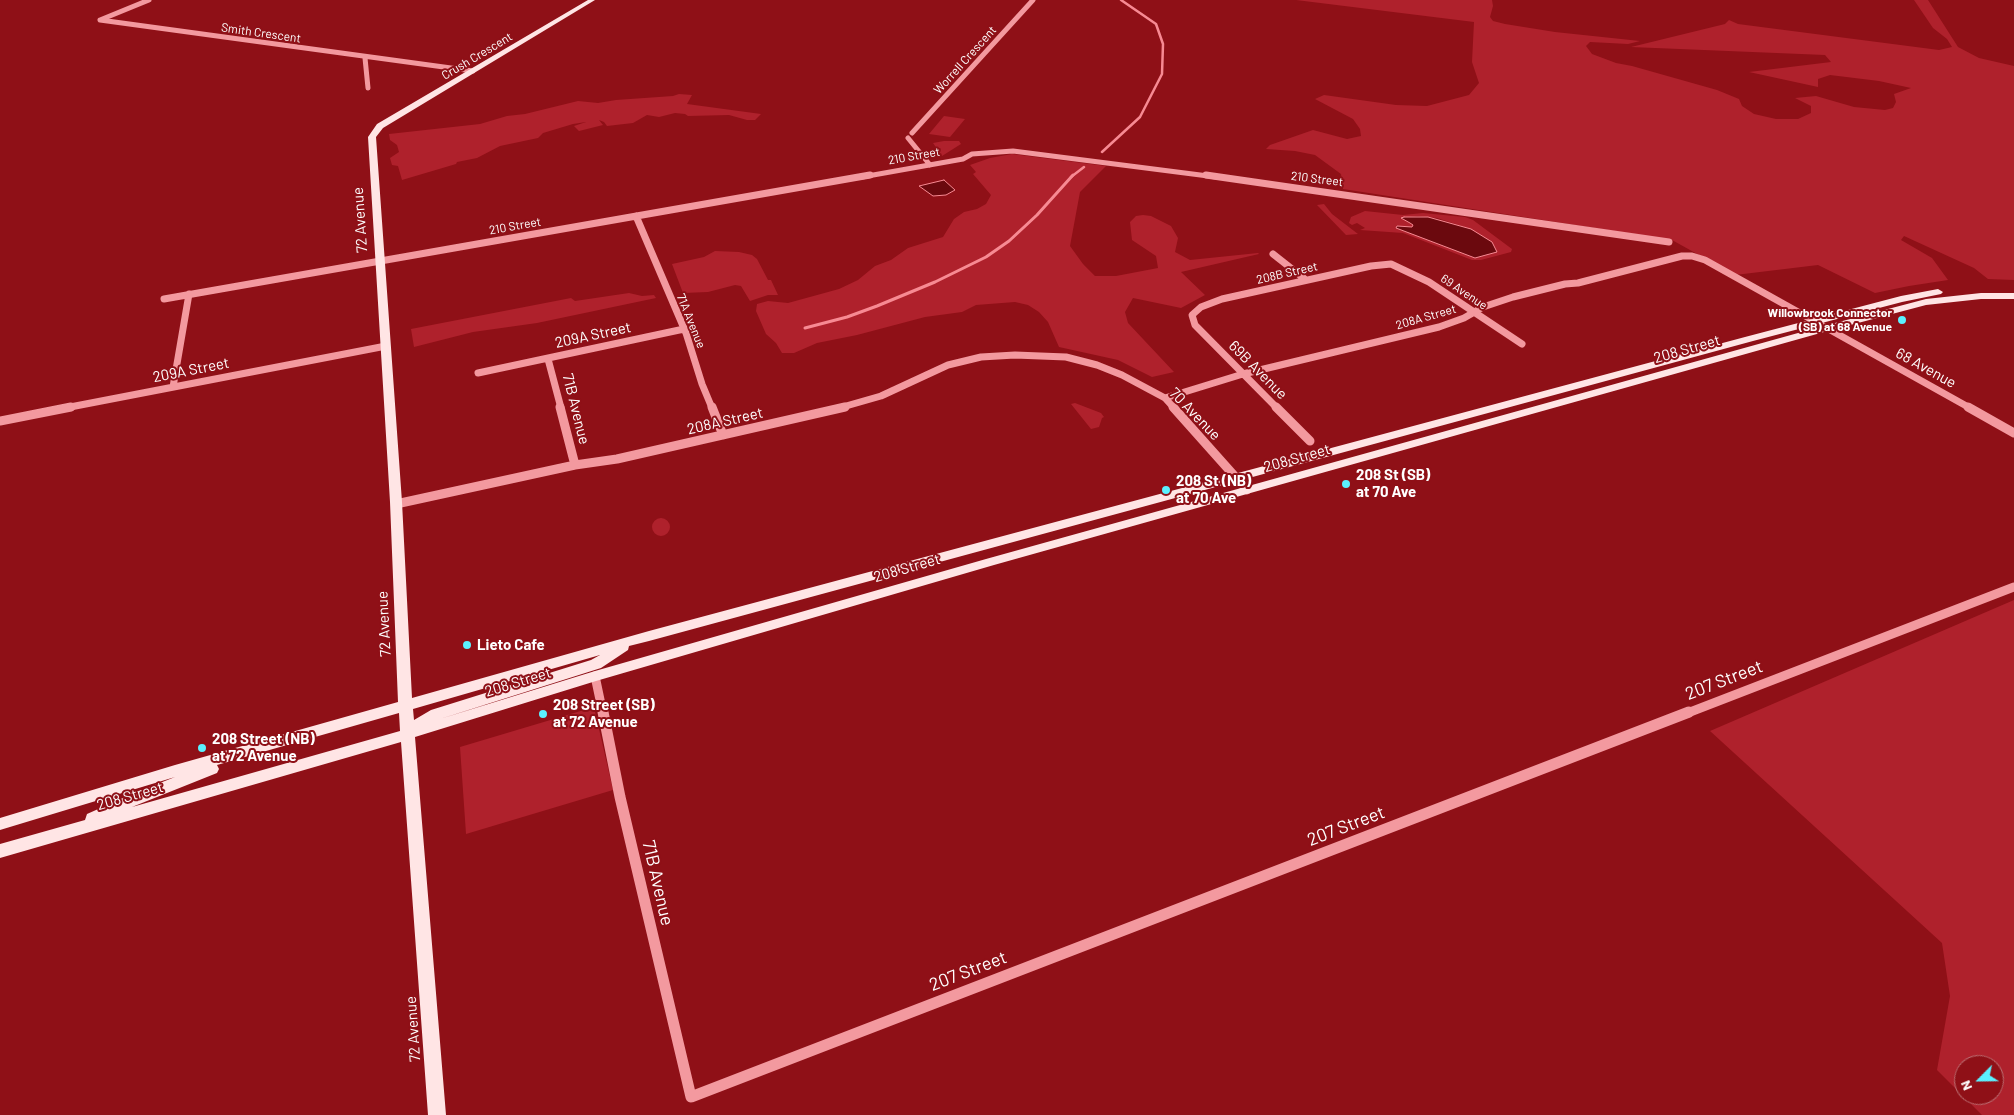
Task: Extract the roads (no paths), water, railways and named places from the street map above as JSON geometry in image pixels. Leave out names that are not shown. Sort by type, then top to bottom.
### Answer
[{"type":"main road","name":"Crush Crescent","points":[[374,132],[592,0]]},
{"type":"main road","name":"72 Avenue","points":[[374,132],[372,137],[396,504],[406,705],[437,1115]]},
{"type":"main road","name":"208 Street","points":[[0,824],[175,771],[649,636],[1814,322],[1920,294],[1971,289],[2014,289]]},
{"type":"main road","name":"208 Street","points":[[0,851],[408,734],[595,676],[1247,490],[1827,329],[1926,302],[1981,296],[2014,296]]},
{"type":"main road","points":[[408,734],[422,721],[436,714],[583,668],[649,636]]},
{"type":"main road","points":[[56,835],[204,771],[356,729],[406,705]]},
{"type":"street","name":"Smith Crescent","points":[[149,0],[100,20],[366,58],[472,71]]},
{"type":"street","name":"Worrell Crescent","points":[[930,164],[910,136],[1033,0]]},
{"type":"street","points":[[366,58],[368,88]]},
{"type":"street","name":"210 Street","points":[[164,298],[963,159],[972,154],[1026,151],[1322,191],[1669,242]]},
{"type":"street","name":"71A Avenue","points":[[636,216],[684,329],[702,384],[723,436]]},
{"type":"street","points":[[1273,254],[1306,280]]},
{"type":"street","name":"208A Street","points":[[1165,398],[1243,374],[1439,327],[1484,307],[1513,297],[1565,284],[1578,283],[1682,256],[1692,256]]},
{"type":"street","name":"68 Avenue","points":[[1692,256],[1705,260],[2014,433]]},
{"type":"street","name":"208B Street","points":[[1192,315],[1201,307],[1222,299],[1377,265],[1391,264]]},
{"type":"street","name":"69 Avenue","points":[[1391,264],[1400,266],[1421,278],[1522,344]]},
{"type":"street","points":[[173,387],[188,294]]},
{"type":"street","name":"69B Avenue","points":[[1192,315],[1195,325],[1208,340],[1310,441]]},
{"type":"street","name":"209A Street","points":[[478,373],[684,329]]},
{"type":"street","name":"209A Street","points":[[0,421],[386,346]]},
{"type":"street","name":"208A Street","points":[[396,504],[574,465],[617,459],[723,436],[863,402],[881,396],[948,365],[972,359],[1015,355],[1054,356]]},
{"type":"street","name":"70 Avenue","points":[[1054,356],[1082,361],[1122,375],[1165,398],[1247,490]]},
{"type":"street","name":"71B Avenue","points":[[548,359],[574,465]]},
{"type":"street","name":"207 Street","points":[[690,1097],[2014,587]]},
{"type":"street","name":"71B Avenue","points":[[595,676],[620,797],[690,1097]]},
{"type":"waterway","points":[[1102,152],[1140,117],[1162,74],[1163,44],[1156,24],[1121,0]]},
{"type":"waterway","points":[[1072,176],[1084,167]]},
{"type":"waterway","points":[[805,328],[847,317],[877,306],[935,282],[986,257],[1009,241],[1037,215],[1072,176]]},
{"type":"place","name":"Willowbrook Connector (SB) at 68 Avenue","points":[[1902,320]]},
{"type":"place","name":"208 St (SB) at 70 Ave","points":[[1346,484]]},
{"type":"place","name":"208 St (NB) at 70 Ave","points":[[1166,490]]},
{"type":"place","name":"Lieto Cafe","points":[[467,645]]},
{"type":"place","name":"208 Street (SB) at 72 Avenue","points":[[543,714]]},
{"type":"place","name":"208 Street (NB) at 72 Avenue","points":[[202,748]]}]
